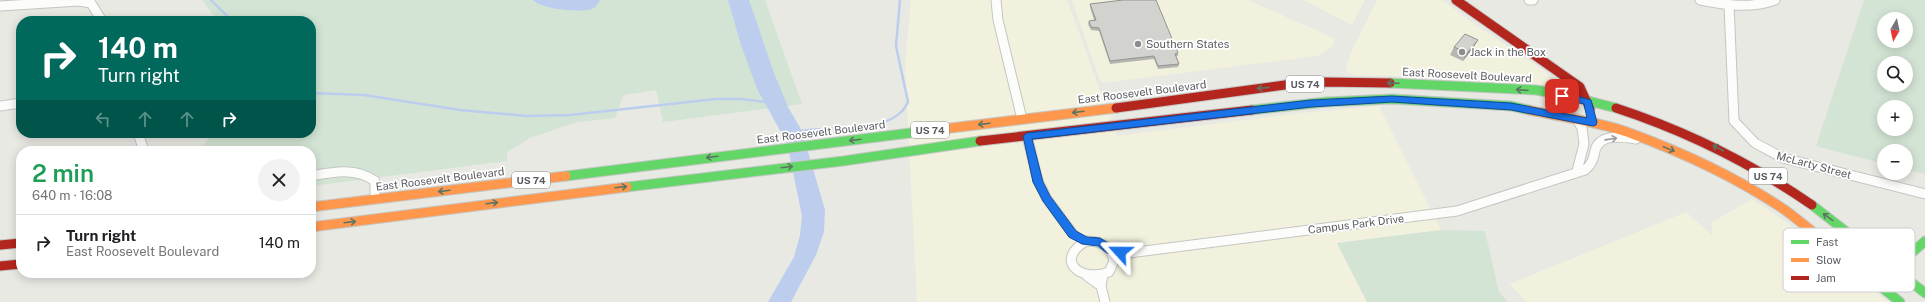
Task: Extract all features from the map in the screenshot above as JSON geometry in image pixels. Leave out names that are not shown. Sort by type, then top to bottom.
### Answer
[{"type":"main road","points":[[1456,0],[1580,88],[1588,102],[1593,122]]},
{"type":"main road","name":"East Roosevelt Boulevard","points":[[316,206],[1168,101],[1260,88],[1340,82],[1476,86],[1549,92],[1588,102],[1669,126],[1706,142],[1755,168],[1804,199],[1842,228]]},
{"type":"main road","points":[[1251,110],[1280,99],[1337,92],[1340,89],[1340,82]]},
{"type":"main road","points":[[1346,101],[1356,91],[1464,90],[1476,86]]},
{"type":"main road","name":"US 74","points":[[316,227],[980,141],[1251,110],[1346,101],[1392,99],[1511,106],[1593,122],[1626,132],[1699,161],[1756,192],[1786,211],[1808,228]]},
{"type":"main road","points":[[1027,136],[1033,129],[1039,126],[1121,113],[1168,101]]},
{"type":"main road","points":[[894,153],[936,142],[1016,130],[1021,126],[1022,119]]},
{"type":"main road","points":[[376,219],[381,212],[396,205],[545,184],[571,175]]},
{"type":"main road","points":[[316,218],[360,211],[375,199]]},
{"type":"main road","points":[[1915,250],[1925,241]]},
{"type":"main road","points":[[0,246],[16,244]]},
{"type":"main road","points":[[0,266],[16,264]]},
{"type":"main road","name":"East Roosevelt Boulevard","points":[[1915,285],[1925,293]]},
{"type":"main road","name":"US 74","points":[[1888,292],[1900,302]]},
{"type":"street","points":[[996,0],[998,20],[1022,119]]},
{"type":"street","points":[[1700,0],[1740,6],[1766,4],[1775,0]]},
{"type":"street","points":[[0,6],[79,1],[91,3],[99,16]]},
{"type":"street","name":"McLarty Street","points":[[1729,5],[1728,12],[1734,121],[1738,127],[1755,142],[1783,158],[1925,194]]},
{"type":"street","points":[[0,106],[16,104]]},
{"type":"street","points":[[1577,119],[1584,136],[1583,152],[1577,166],[1578,171]]},
{"type":"street","points":[[1027,136],[1038,182],[1047,199],[1073,234],[1086,241],[1100,242],[1111,250],[1114,261],[1109,272],[1096,277],[1086,275]]},
{"type":"street","name":"Campus Park Drive","points":[[1111,250],[1129,253],[1457,211],[1585,170],[1591,166],[1595,156],[1596,147],[1601,140],[1618,138],[1647,140]]},
{"type":"street","points":[[316,175],[349,171],[361,172],[375,181],[377,189],[375,199]]},
{"type":"street","points":[[1073,234],[1074,248],[1071,258],[1072,264],[1076,270],[1086,275],[1100,286]]},
{"type":"street","points":[[1074,248],[1086,241]]},
{"type":"street","name":"Campus Park Drive","points":[[1114,261],[1129,253]]},
{"type":"street","points":[[1103,275],[1100,286],[1105,302]]},
{"type":"shaded area","points":[[202,0],[765,0],[802,104],[663,122],[656,90],[624,95],[615,118],[577,122],[530,138],[507,152],[507,161],[316,185],[316,146],[203,146],[209,138],[316,138],[316,16],[214,16]]},
{"type":"shaded area","points":[[911,0],[1067,0],[1117,136],[1301,113],[1379,106],[1441,230],[1337,243],[1367,302],[917,302],[905,64]]},
{"type":"shaded area","points":[[1072,0],[1248,0],[1336,39],[1331,47],[1318,56],[1103,83],[1100,81]]},
{"type":"shaded area","points":[[1303,0],[1365,0],[1352,25]]},
{"type":"shaded area","points":[[1377,0],[1442,0],[1474,24],[1546,72],[1550,78],[1549,82],[1543,85],[1441,77],[1353,75],[1348,72],[1346,68],[1352,50]]},
{"type":"shaded area","points":[[1864,0],[1925,0],[1925,174],[1913,171],[1913,144],[1877,144],[1877,162],[1816,146]]},
{"type":"shaded area","points":[[1752,199],[1795,228],[1783,228],[1783,292],[1876,292],[1888,302],[1526,302],[1510,284],[1686,212],[1713,236],[1711,223]]},
{"type":"shaded area","points":[[1441,230],[1485,231],[1499,292],[1508,302],[1367,302],[1337,243]]},
{"type":"water","points":[[533,0],[600,0],[592,9],[579,11],[552,8],[544,6]]},
{"type":"water","points":[[728,0],[749,0],[774,73],[788,107],[802,131],[825,210],[824,232],[816,255],[791,302],[768,302],[794,257],[800,235],[802,216],[787,143],[757,89],[741,45]]},
{"type":"building","name":"Southern States","points":[[1123,0],[1156,0],[1178,53],[1175,54],[1179,64],[1158,66],[1154,56],[1110,61],[1099,28],[1091,27],[1089,21],[1096,20],[1090,4]]},
{"type":"building","points":[[1465,34],[1478,40],[1467,53],[1454,47]]},
{"type":"waterway","points":[[211,0],[227,16]]},
{"type":"waterway","points":[[800,131],[867,126],[892,119],[903,110],[908,102],[896,46],[900,0]]},
{"type":"waterway","points":[[316,93],[364,95],[460,110],[527,116],[570,115],[716,99],[741,99],[766,102]]},
{"type":"traffic: fast","points":[[1390,83],[1536,90],[1569,96],[1616,108]]},
{"type":"traffic: fast","points":[[1252,110],[1326,102],[1392,99],[1511,106],[1529,110]]},
{"type":"traffic: fast","points":[[566,176],[926,131]]},
{"type":"traffic: fast","points":[[627,187],[843,161],[980,141]]},
{"type":"traffic: fast","points":[[1812,205],[1842,228]]},
{"type":"traffic: fast","points":[[1915,250],[1925,241]]},
{"type":"traffic: fast","points":[[1915,285],[1925,293]]},
{"type":"traffic: fast","points":[[1888,292],[1900,302]]},
{"type":"traffic: slow","points":[[926,131],[1116,108]]},
{"type":"traffic: slow","points":[[1529,110],[1593,123],[1626,132],[1699,161],[1757,192],[1786,211],[1807,228]]},
{"type":"traffic: slow","points":[[316,206],[566,176]]},
{"type":"traffic: slow","points":[[316,226],[627,187]]},
{"type":"traffic: jam","points":[[1456,0],[1580,87],[1590,109]]},
{"type":"traffic: jam","points":[[1116,108],[1292,84],[1323,82],[1390,83]]},
{"type":"traffic: jam","points":[[1616,108],[1668,126],[1718,149],[1766,175],[1812,205]]},
{"type":"traffic: jam","points":[[980,141],[1252,110]]},
{"type":"traffic: jam","points":[[0,245],[16,243]]},
{"type":"traffic: jam","points":[[0,266],[16,264]]},
{"type":"place","name":"Southern States","points":[[1138,44]]},
{"type":"place","name":"Jack in the Box","points":[[1462,52]]},
{"type":"route","points":[[1120,252],[1111,250],[1100,242],[1086,241],[1073,234],[1047,199],[1038,182],[1027,136],[1326,102],[1392,99],[1511,106],[1593,122],[1588,102],[1562,96]]}]
